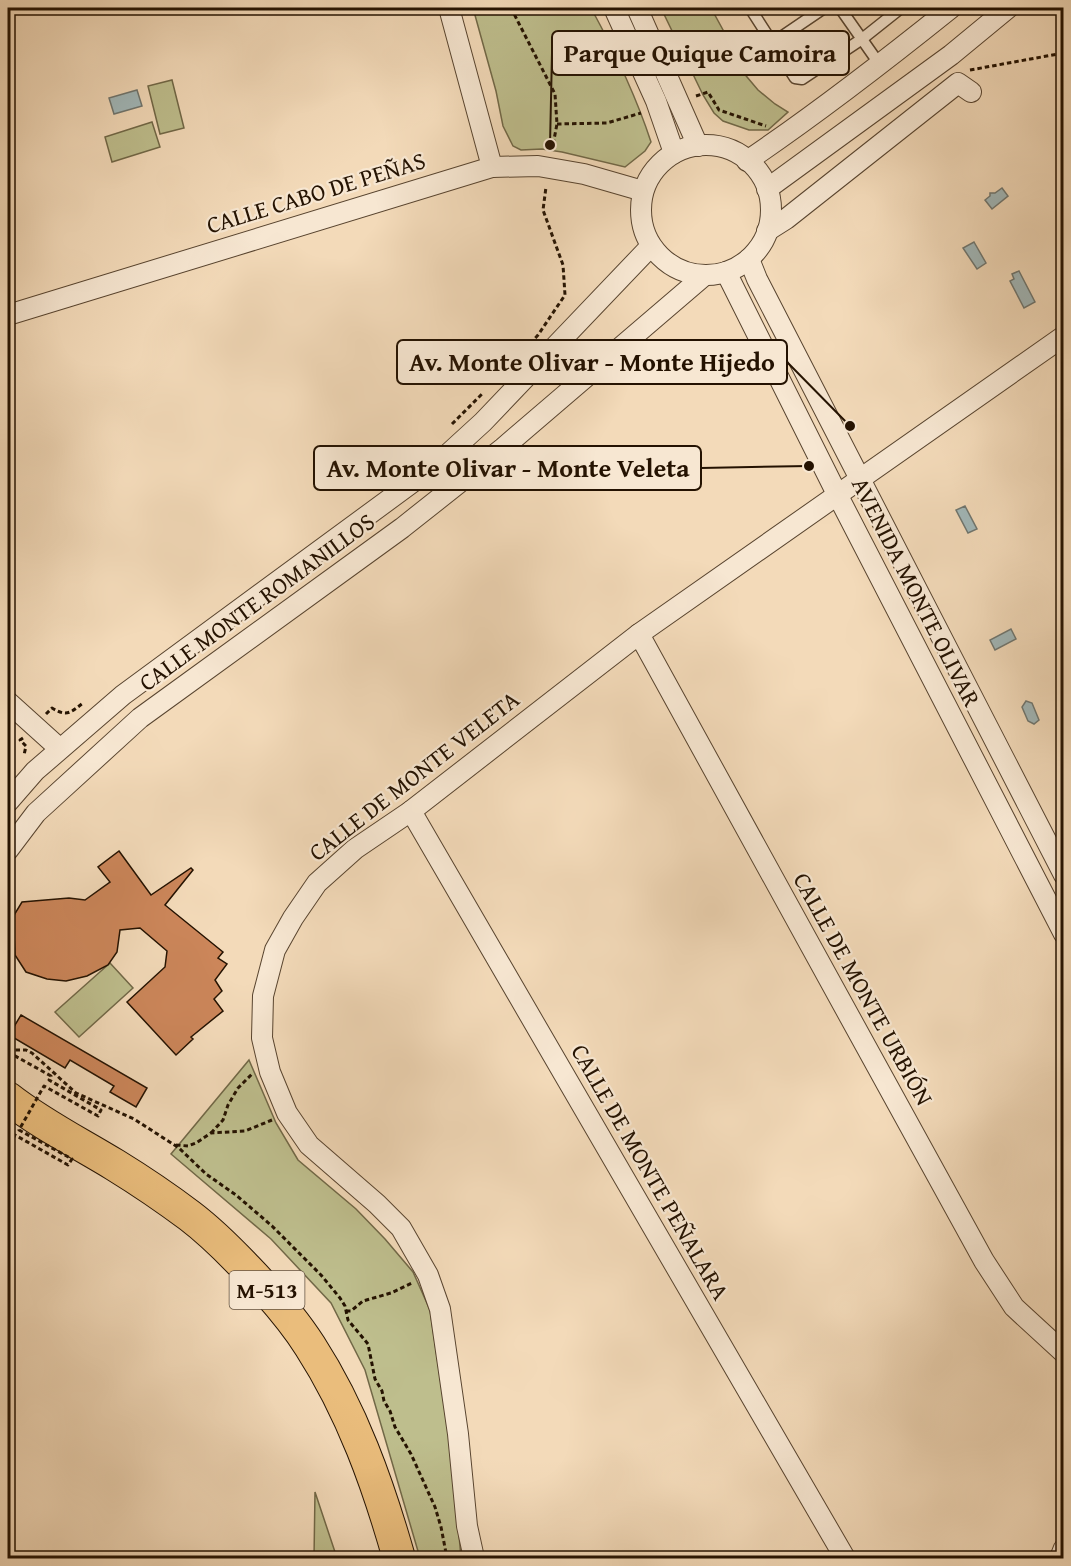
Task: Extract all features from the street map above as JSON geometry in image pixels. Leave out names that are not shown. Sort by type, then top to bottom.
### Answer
[{"type":"main road","name":"M-513","points":[[13,1105],[116,1166],[192,1218],[227,1248],[271,1294],[309,1344],[349,1418],[367,1457],[383,1501],[399,1558]]},
{"type":"street","points":[[449,8],[492,166]]},
{"type":"street","points":[[614,8],[656,100],[674,153]]},
{"type":"street","points":[[637,8],[698,146]]},
{"type":"street","points":[[747,160],[782,137],[880,64],[951,8]]},
{"type":"street","points":[[767,189],[951,55],[1008,8]]},
{"type":"street","points":[[880,64],[900,92]]},
{"type":"street","points":[[767,231],[795,212],[958,83],[971,92]]},
{"type":"street","points":[[698,146],[716,146],[732,151],[747,160],[759,173],[767,189],[770,203],[767,231],[760,246],[749,259],[726,272],[705,275],[684,272],[666,261],[651,246],[643,228],[640,210],[643,191],[650,176],[661,163],[674,153],[698,146]]},
{"type":"street","name":"CALLE CABO DE PEÑAS","points":[[8,315],[492,166],[538,166],[584,174],[643,191]]},
{"type":"street","name":"CALLE MONTE ROMANILLOS","points":[[36,813],[21,811],[11,798],[94,707],[123,695],[436,465],[483,422],[651,246]]},
{"type":"street","name":"AVENIDA MONTE OLIVAR","points":[[749,259],[757,279],[1064,875]]},
{"type":"street","name":"AVENIDA MONTE OLIVAR","points":[[726,272],[838,496],[1029,867],[1057,903],[1064,933]]},
{"type":"street","name":"CALLE MONTE ROMANILLOS","points":[[8,850],[36,813],[140,718],[402,528],[503,448],[705,275]]},
{"type":"street","name":"CALLE DE MONTE VELETA","points":[[474,1558],[467,1526],[458,1434],[440,1309],[428,1275],[401,1228],[309,1145],[287,1112],[270,1072],[262,1038],[263,996],[274,950],[316,883],[355,849],[411,811],[639,634],[1064,336]]},
{"type":"street","name":"CALLE DE MONTE URBIÓN","points":[[639,634],[984,1261],[1014,1307],[1064,1353]]},
{"type":"street","points":[[8,702],[59,748]]},
{"type":"street","points":[[94,707],[113,730],[115,737],[113,743]]},
{"type":"street","name":"CALLE DE MONTE PEÑALARA","points":[[411,811],[845,1558]]},
{"type":"street","points":[[1029,867],[1053,855]]},
{"type":"street","points":[[1060,1558],[1064,1548]]},
{"type":"lane","points":[[751,8],[795,78],[802,79],[862,39],[901,8]]},
{"type":"lane","points":[[774,42],[824,8]]},
{"type":"lane","points":[[840,8],[880,64]]},
{"type":"path","points":[[507,368],[538,335],[565,295],[563,265],[543,210],[557,124],[555,94],[511,8]]},
{"type":"path","points":[[449,426],[484,392]]},
{"type":"path","points":[[406,462],[432,442]]},
{"type":"path","points":[[20,760],[26,753],[26,746],[20,740],[52,708],[61,714],[94,707]]},
{"type":"path","points":[[8,1052],[51,1076],[49,1080],[101,1110],[98,1116],[44,1086],[19,1130],[72,1159],[68,1165],[15,1135],[8,1148]]},
{"type":"path","points":[[172,1144],[188,1146],[211,1133],[223,1120],[228,1105],[238,1088],[252,1074],[255,1066],[266,1058]]},
{"type":"path","points":[[211,1133],[245,1131],[287,1112]]},
{"type":"path","points":[[346,1311],[351,1311],[363,1301],[397,1291],[420,1277],[428,1275]]},
{"type":"green space","points":[[473,8],[591,8],[639,108],[651,142],[645,151],[625,167],[562,152],[542,149],[521,150],[513,146],[503,126],[496,91]]},
{"type":"green space","points":[[661,8],[711,8],[734,50],[742,71],[758,90],[788,112],[768,130],[749,130],[723,121],[714,113],[703,95]]},
{"type":"green space","points":[[172,80],[184,128],[160,134],[148,86]]},
{"type":"green space","points":[[152,122],[160,147],[112,162],[105,137]]},
{"type":"green space","points":[[110,963],[133,988],[79,1037],[55,1012]]},
{"type":"green space","points":[[249,1060],[276,1123],[298,1160],[356,1209],[385,1239],[413,1272],[430,1310],[453,1464],[461,1558],[420,1558],[365,1370],[331,1303],[271,1239],[171,1154]]},
{"type":"green space","points":[[315,1492],[337,1558],[314,1558]]},
{"type":"water","points":[[137,90],[142,106],[114,114],[109,98]]},
{"type":"water","points":[[1002,188],[1008,196],[992,209],[985,200],[990,193],[995,193]]},
{"type":"water","points":[[974,242],[986,263],[977,269],[963,248]]},
{"type":"water","points":[[1019,271],[1035,302],[1024,308],[1010,281],[1014,279],[1012,274]]},
{"type":"water","points":[[965,506],[977,529],[968,533],[956,510]]},
{"type":"water","points":[[1011,629],[1016,639],[995,650],[990,640]]},
{"type":"water","points":[[1026,701],[1032,703],[1039,720],[1034,724],[1028,721],[1022,707]]},
{"type":"building","points":[[119,851],[151,895],[191,868],[193,870],[165,905],[223,952],[218,958],[227,964],[215,980],[222,991],[214,999],[223,1011],[191,1037],[193,1039],[176,1055],[127,1002],[165,967],[167,951],[140,928],[120,930],[117,952],[108,965],[87,976],[66,981],[47,979],[26,972],[15,955],[14,935],[8,935],[8,925],[22,902],[69,898],[85,900],[110,882],[98,867]]},
{"type":"building","points":[[21,1015],[147,1088],[136,1107],[110,1092],[114,1086],[70,1060],[65,1068],[9,1035]]},
{"type":"place","name":"Parque Quique Camoira","points":[[550,145]]},
{"type":"place","name":"Av. Monte Olivar - Monte Hijedo","points":[[850,426]]},
{"type":"place","name":"Av. Monte Olivar - Monte Veleta","points":[[809,466]]}]
